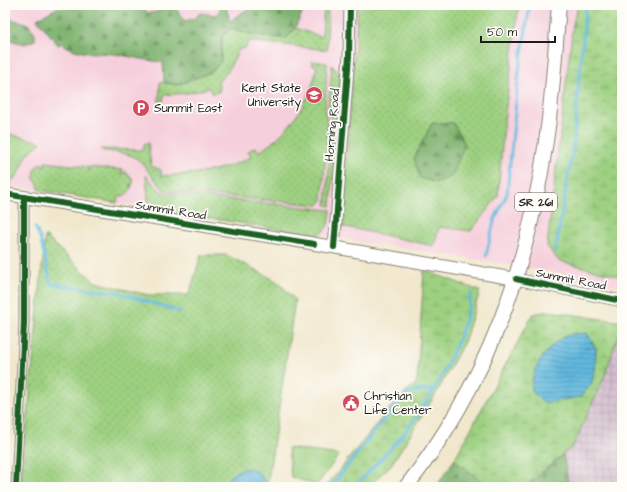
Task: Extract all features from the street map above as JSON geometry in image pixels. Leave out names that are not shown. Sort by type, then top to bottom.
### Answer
[{"type":"main road","name":"SR 261","points":[[406,487],[442,437],[464,402],[493,341],[516,279],[528,237],[546,141],[559,5]]},
{"type":"main road","name":"Summit Road","points":[[5,194],[334,247],[516,279]]},
{"type":"street","name":"Horning Road","points":[[334,247],[349,56],[350,5]]},
{"type":"street","points":[[16,487],[24,323],[24,197]]},
{"type":"street","name":"Summit Road","points":[[516,279],[622,301]]},
{"type":"shaded area","name":"Kent State University","points":[[5,5],[622,5],[622,287],[548,271],[5,185]]},
{"type":"shaded area","points":[[622,324],[622,487],[569,487],[563,455],[573,446],[605,375]]},
{"type":"green space","points":[[62,5],[114,5],[116,7],[143,5],[147,13],[157,12],[159,8],[176,8],[185,21],[195,18],[200,13],[217,15],[221,7],[226,6],[230,22],[238,15],[256,7],[265,5],[306,5],[295,28],[286,39],[251,34],[230,28],[222,37],[221,61],[211,72],[177,85],[164,82],[163,62],[112,54],[82,52],[62,43],[58,45],[37,19]]},
{"type":"green space","points":[[324,5],[328,5],[327,50],[248,41],[246,48],[239,49],[227,73],[218,82],[220,91],[213,94],[209,88],[188,93],[164,95],[163,102],[159,102],[160,82],[177,85],[211,72],[221,61],[222,37],[230,28],[251,34],[286,39],[295,28],[322,37]]},
{"type":"green space","points":[[358,5],[519,5],[504,122],[498,196],[471,231],[439,227],[434,246],[341,226]]},
{"type":"green space","points":[[578,5],[622,5],[622,246],[619,276],[559,261],[547,246],[573,24]]},
{"type":"green space","points":[[5,18],[27,23],[35,33],[35,40],[25,44],[5,39]]},
{"type":"green space","points":[[312,61],[327,63],[325,110],[328,128],[322,201],[319,205],[168,191],[163,189],[144,165],[134,157],[117,152],[103,151],[101,149],[143,150],[144,144],[148,142],[151,166],[161,170],[161,176],[207,171],[240,162],[251,157],[248,151],[256,147],[259,152],[270,144],[289,126],[297,115],[310,92],[314,79],[317,66],[312,65]]},
{"type":"green space","points":[[332,65],[341,76],[331,206],[326,205],[332,126],[328,108]]},
{"type":"green space","points":[[432,123],[453,123],[465,144],[452,176],[437,183],[420,178],[414,158]]},
{"type":"green space","points":[[5,133],[41,142],[26,157],[19,173],[9,182],[10,186],[5,185]]},
{"type":"green space","points":[[45,162],[88,167],[88,171],[90,171],[90,167],[123,170],[121,174],[125,171],[133,180],[133,184],[130,184],[132,186],[127,194],[118,197],[117,203],[39,190],[38,184],[34,179],[36,167],[42,163],[43,166],[45,166]]},
{"type":"green space","points":[[146,175],[158,189],[165,193],[331,210],[328,226],[316,235],[151,209],[148,200]]},
{"type":"green space","points":[[45,236],[95,282],[148,295],[189,295],[201,255],[227,255],[278,282],[295,300],[267,487],[21,487]]},
{"type":"green space","points":[[424,270],[480,291],[465,340],[437,392],[391,465],[368,487],[326,487],[388,410],[417,382]]},
{"type":"green space","points":[[549,311],[622,322],[605,375],[573,446],[524,487],[487,485],[454,460],[533,314]]},
{"type":"green space","points":[[288,448],[339,455],[317,485],[291,477]]},
{"type":"green space","points":[[563,455],[569,487],[524,487]]},
{"type":"green space","points":[[454,460],[487,485],[500,487],[436,487]]},
{"type":"water","points":[[587,333],[596,349],[595,370],[591,385],[580,397],[544,403],[535,395],[532,389],[532,382],[537,366],[542,358],[560,339],[571,334]]},
{"type":"water","points":[[248,468],[255,470],[260,474],[265,487],[223,487],[227,479],[233,474]]},
{"type":"waterway","points":[[486,256],[494,221],[507,194],[519,71],[530,5]]},
{"type":"waterway","points":[[555,252],[573,147],[586,5]]},
{"type":"waterway","points":[[35,227],[40,238],[51,284],[120,293],[181,312]]},
{"type":"waterway","points":[[354,487],[402,436],[438,382],[456,347],[468,311],[471,294]]},
{"type":"waterway","points":[[331,487],[391,410],[410,392],[433,389]]},
{"type":"cycle path","points":[[334,247],[349,56],[350,5]]},
{"type":"cycle path","points":[[5,194],[314,244]]},
{"type":"cycle path","points":[[16,487],[24,323],[24,197]]},
{"type":"cycle path","points":[[516,279],[622,301]]},
{"type":"place","name":"Kent State University","points":[[314,95]]},
{"type":"place","name":"Summit East","points":[[141,108]]},
{"type":"place","name":"Christian Life Center","points":[[351,403]]}]
